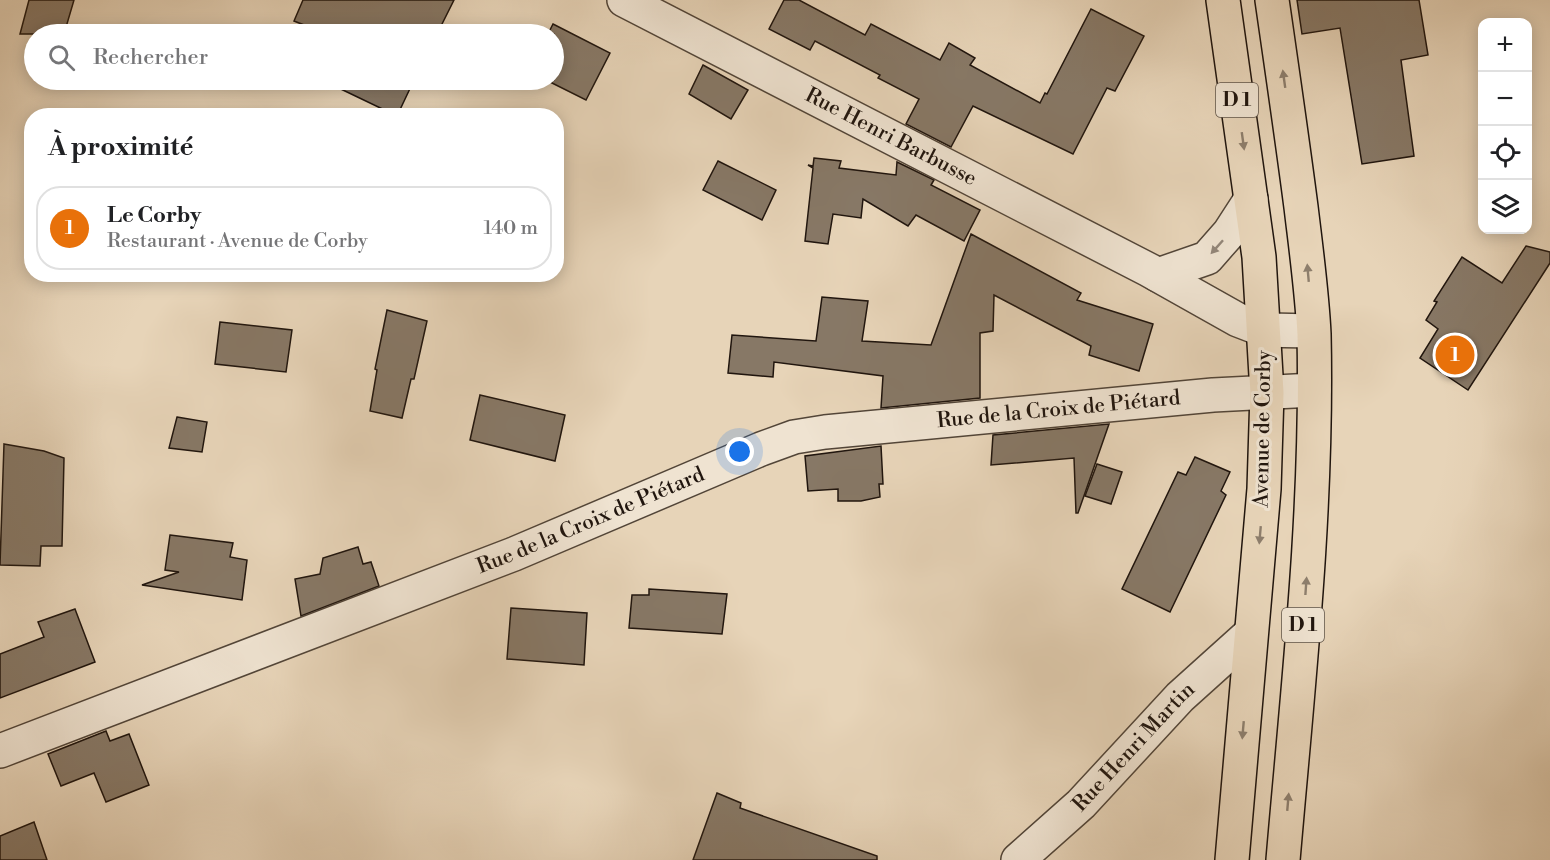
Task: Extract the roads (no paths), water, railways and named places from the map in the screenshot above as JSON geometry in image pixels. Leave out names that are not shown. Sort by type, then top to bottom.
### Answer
[{"type":"main road","name":"Avenue de Corby","points":[[1223,0],[1259,257],[1267,393],[1264,489],[1232,860]]},
{"type":"main road","name":"D 1","points":[[1272,0],[1304,227],[1314,331],[1312,489],[1303,628],[1283,860]]},
{"type":"street","name":"Rue Henri Barbusse","points":[[624,0],[1158,275],[1238,320],[1264,330],[1314,331]]},
{"type":"street","points":[[1158,275],[1207,258],[1229,233],[1251,200]]},
{"type":"street","name":"Rue de la Croix de Piétard","points":[[0,752],[514,554],[794,437],[825,432],[1213,395],[1314,390]]},
{"type":"street","name":"Rue Henri Martin","points":[[1018,860],[1081,804],[1180,697],[1250,634]]},
{"type":"place","name":"Le Corby","points":[[1455,355]]}]
